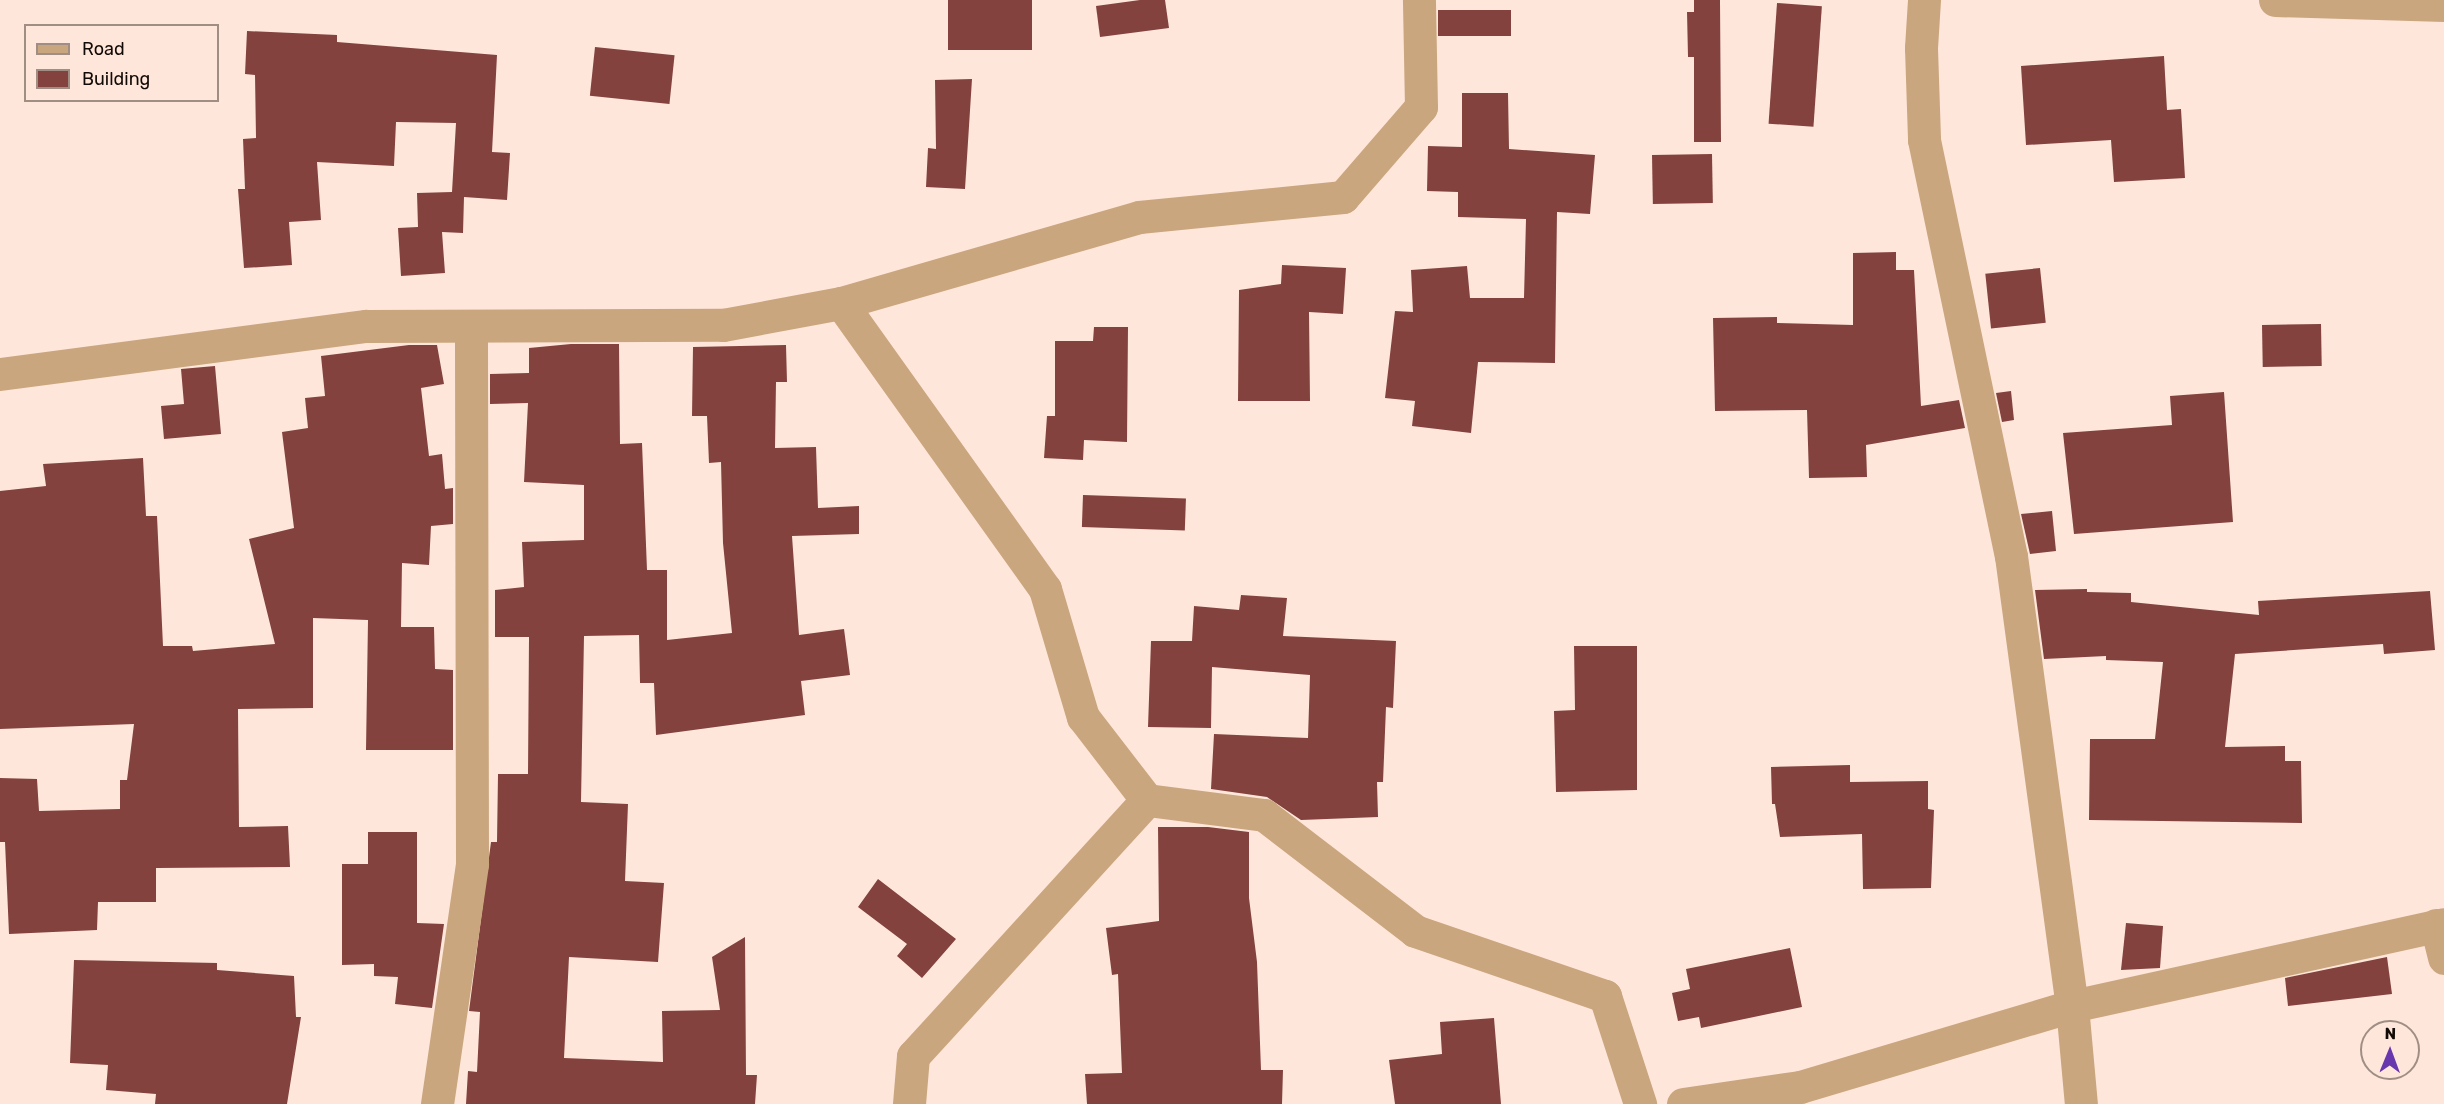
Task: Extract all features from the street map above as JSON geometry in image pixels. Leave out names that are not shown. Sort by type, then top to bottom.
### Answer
[{"type":"street","points":[[0,374],[366,326],[723,325],[841,303],[1138,217],[1343,197],[1421,107],[1419,0]]},
{"type":"street","points":[[1924,0],[1921,48],[1924,140],[2011,555],[2072,1006],[2081,1104]]},
{"type":"street","points":[[2275,0],[2444,5]]},
{"type":"street","points":[[841,303],[1046,589],[1083,717],[1147,800],[1264,815],[1415,931],[1605,996],[1640,1104]]},
{"type":"street","points":[[437,1104],[472,864],[471,326]]},
{"type":"street","points":[[909,1104],[913,1056],[1147,800]]},
{"type":"street","points":[[1683,1104],[1800,1087],[2072,1006],[2440,925],[2444,958]]},
{"type":"building","points":[[948,0],[1032,0],[1032,50],[948,50]]},
{"type":"building","points":[[1140,0],[1165,0],[1169,28],[1100,37],[1096,6]]},
{"type":"building","points":[[1694,0],[1720,0],[1721,142],[1694,142],[1694,57],[1688,57],[1687,12],[1694,12]]},
{"type":"building","points":[[1777,3],[1822,6],[1813,127],[1769,124]]},
{"type":"building","points":[[1438,10],[1511,10],[1511,36],[1438,36]]},
{"type":"building","points":[[247,31],[337,35],[337,42],[497,55],[492,152],[510,153],[507,200],[464,197],[463,233],[442,232],[445,273],[401,276],[398,228],[418,227],[417,193],[452,192],[456,123],[396,122],[394,166],[317,162],[321,220],[289,222],[292,265],[244,268],[238,189],[245,189],[243,139],[256,138],[255,75],[245,74]]},
{"type":"building","points":[[595,47],[675,55],[669,104],[590,96]]},
{"type":"building","points":[[2164,56],[2167,110],[2181,109],[2185,178],[2114,182],[2111,140],[2026,145],[2021,66]]},
{"type":"building","points":[[972,79],[965,189],[926,187],[928,148],[936,149],[935,80]]},
{"type":"building","points":[[1462,93],[1508,93],[1509,149],[1595,155],[1590,214],[1557,212],[1555,363],[1478,362],[1471,433],[1412,426],[1415,401],[1385,398],[1395,311],[1413,312],[1411,270],[1467,266],[1470,298],[1524,298],[1526,219],[1458,217],[1458,192],[1427,191],[1428,146],[1462,147]]},
{"type":"building","points":[[1712,154],[1713,203],[1653,204],[1652,155]]},
{"type":"building","points":[[1896,252],[1896,270],[1914,270],[1921,406],[1959,400],[1965,428],[1866,445],[1867,477],[1809,478],[1807,410],[1715,411],[1713,318],[1777,317],[1777,323],[1853,325],[1853,253]]},
{"type":"building","points":[[1282,265],[1346,268],[1343,314],[1309,312],[1310,401],[1238,401],[1239,290],[1281,284]]},
{"type":"building","points":[[2040,268],[2046,323],[1991,328],[1985,274]]},
{"type":"building","points":[[2321,324],[2322,366],[2263,367],[2262,325]]},
{"type":"building","points":[[1094,327],[1128,327],[1127,442],[1084,440],[1083,460],[1044,458],[1047,416],[1055,416],[1055,341],[1093,341]]},
{"type":"building","points":[[571,344],[619,344],[620,444],[642,443],[647,570],[667,570],[667,640],[732,633],[723,543],[721,462],[709,463],[707,416],[692,416],[693,347],[786,345],[787,382],[776,382],[775,448],[816,447],[818,508],[859,506],[859,534],[792,536],[799,635],[844,629],[850,675],[801,681],[805,715],[656,735],[654,683],[640,683],[639,635],[584,636],[581,802],[628,804],[625,881],[664,883],[658,962],[569,957],[564,1058],[663,1062],[662,1011],[720,1010],[712,957],[745,937],[746,1075],[757,1075],[755,1104],[466,1104],[468,1071],[477,1072],[480,1012],[469,1011],[491,842],[497,842],[498,774],[528,774],[529,637],[495,637],[495,590],[524,587],[522,542],[584,540],[584,485],[524,482],[528,403],[490,404],[490,374],[529,373],[529,348]]},
{"type":"building","points":[[409,345],[437,345],[444,384],[421,388],[429,456],[442,454],[445,489],[453,488],[453,524],[431,526],[429,565],[402,563],[401,627],[434,627],[435,669],[453,670],[453,750],[366,750],[368,620],[313,618],[313,708],[238,709],[239,827],[288,826],[290,867],[156,868],[156,902],[98,902],[97,930],[9,934],[5,842],[0,842],[0,778],[37,779],[39,811],[120,809],[120,780],[127,780],[134,724],[0,729],[0,491],[46,486],[43,464],[143,458],[146,516],[157,516],[163,646],[192,646],[193,651],[275,644],[249,539],[294,528],[282,432],[308,428],[305,398],[325,396],[321,356]]},
{"type":"building","points":[[215,366],[221,434],[164,439],[161,406],[184,404],[181,369]]},
{"type":"building","points":[[2011,391],[2014,420],[2002,422],[1996,393]]},
{"type":"building","points":[[2224,392],[2233,522],[2074,534],[2063,433],[2172,425],[2170,396]]},
{"type":"building","points":[[1083,495],[1186,499],[1185,531],[1082,527]]},
{"type":"building","points":[[2052,511],[2056,551],[2030,554],[2021,514]]},
{"type":"building","points":[[2087,589],[2087,592],[2131,593],[2131,602],[2259,615],[2258,601],[2430,591],[2435,650],[2384,654],[2383,644],[2235,654],[2225,747],[2285,746],[2285,761],[2301,761],[2302,823],[2089,820],[2090,739],[2155,739],[2163,662],[2106,660],[2106,656],[2044,659],[2035,590]]},
{"type":"building","points":[[1241,595],[1287,598],[1283,636],[1396,641],[1393,708],[1386,707],[1383,782],[1377,782],[1378,817],[1301,820],[1267,797],[1211,789],[1214,734],[1308,738],[1310,675],[1212,667],[1211,728],[1148,727],[1151,641],[1192,641],[1194,606],[1239,610]]},
{"type":"building","points":[[1574,646],[1637,646],[1637,790],[1556,792],[1554,711],[1575,710]]},
{"type":"building","points":[[1850,765],[1850,782],[1928,781],[1928,809],[1934,810],[1931,888],[1863,889],[1862,834],[1780,837],[1775,804],[1772,804],[1771,767]]},
{"type":"building","points":[[1158,827],[1208,827],[1249,832],[1249,898],[1257,962],[1261,1070],[1283,1070],[1282,1104],[1087,1104],[1085,1074],[1122,1073],[1118,974],[1112,975],[1106,928],[1159,921]]},
{"type":"building","points":[[368,832],[417,832],[417,923],[444,924],[432,1008],[395,1004],[398,977],[374,976],[374,964],[342,965],[342,864],[368,864]]},
{"type":"building","points":[[878,879],[956,939],[922,978],[897,956],[907,944],[858,907]]},
{"type":"building","points":[[2126,923],[2163,926],[2160,968],[2121,970]]},
{"type":"building","points":[[1790,948],[1802,1007],[1701,1028],[1699,1017],[1678,1021],[1672,993],[1690,989],[1686,969]]},
{"type":"building","points":[[2387,957],[2392,994],[2288,1006],[2285,978]]},
{"type":"building","points":[[74,960],[217,963],[217,970],[294,976],[296,1017],[301,1017],[287,1104],[155,1104],[156,1094],[106,1090],[108,1065],[70,1063]]},
{"type":"building","points":[[1494,1018],[1501,1104],[1395,1104],[1389,1060],[1442,1054],[1440,1022]]}]
